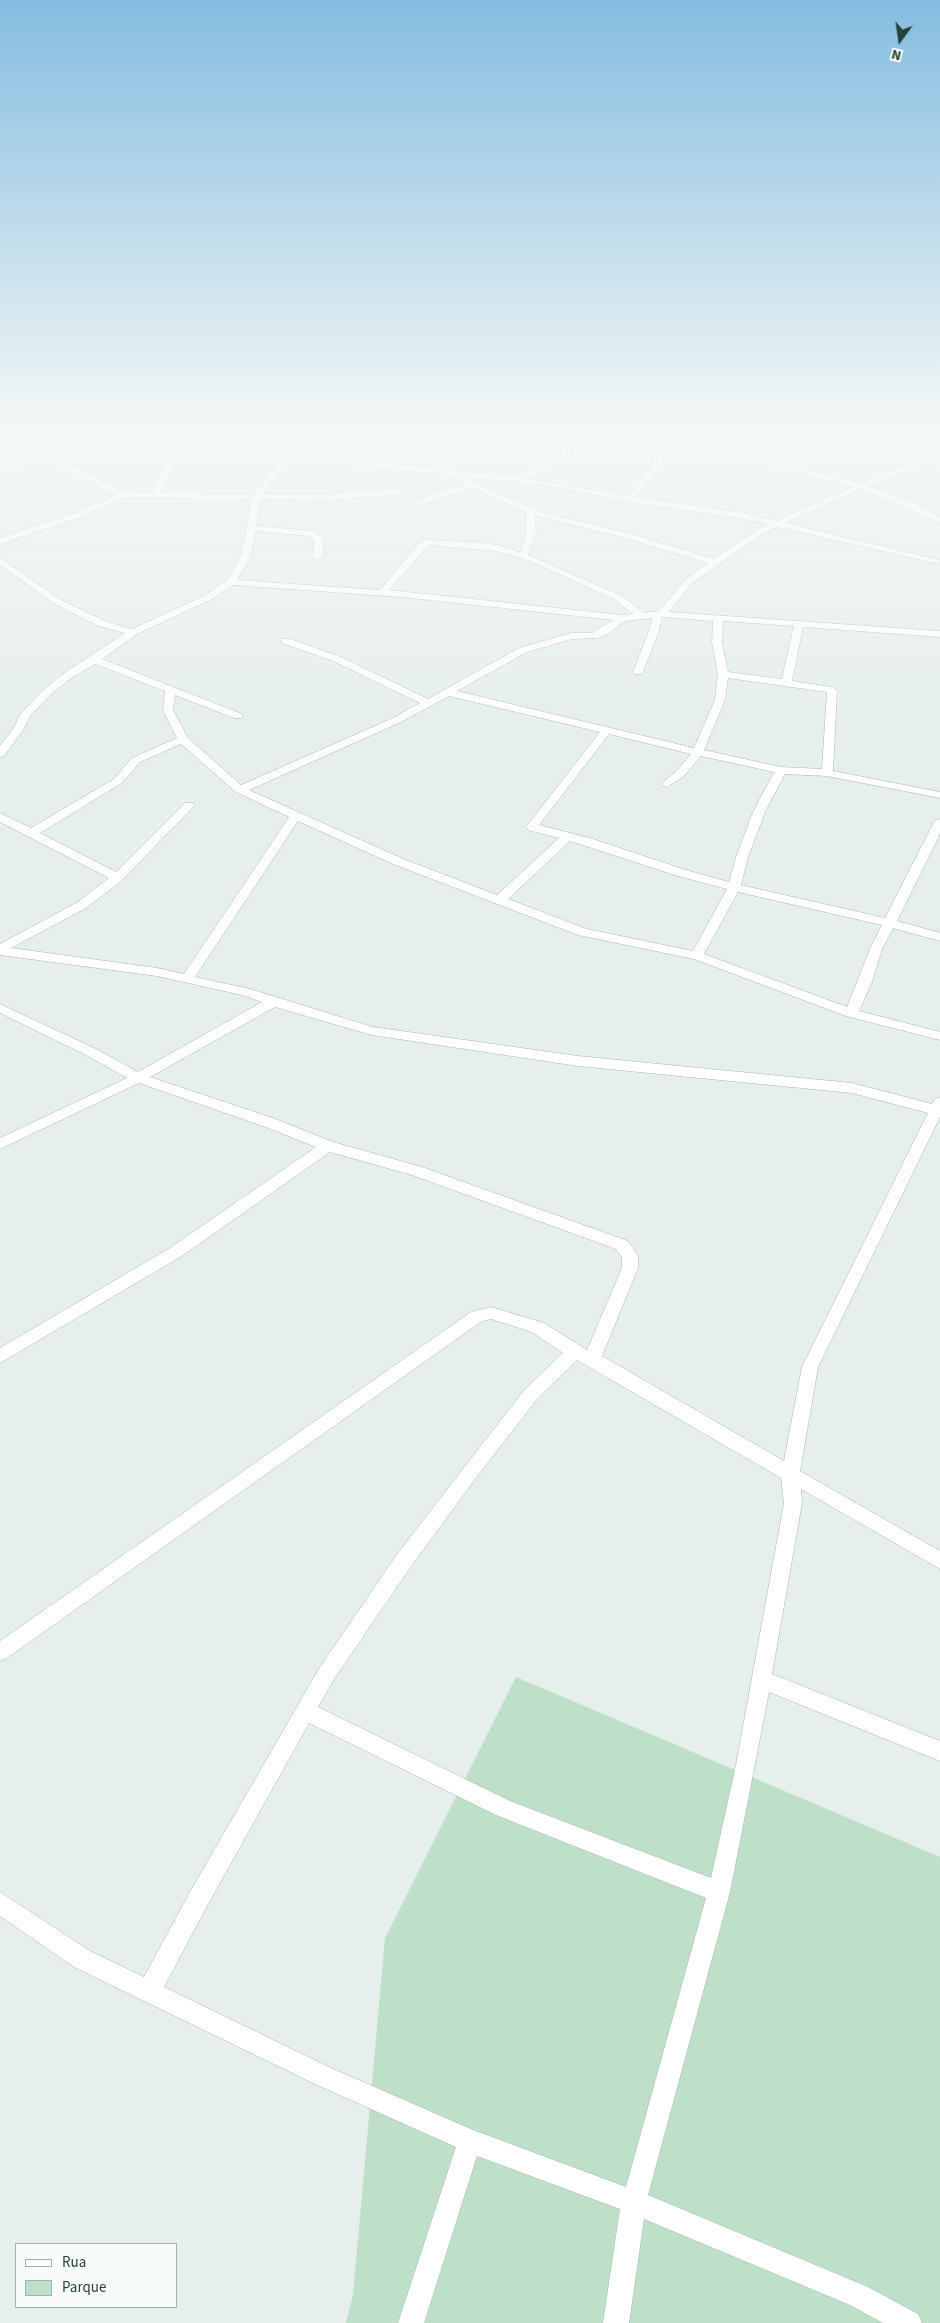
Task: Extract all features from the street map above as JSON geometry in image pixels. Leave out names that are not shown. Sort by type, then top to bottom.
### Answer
[{"type":"street","points":[[0,541],[29,531]]},
{"type":"street","points":[[0,754],[18,730],[25,716],[46,693],[67,676],[94,660],[133,632],[209,597],[231,582],[246,556],[251,531]]},
{"type":"street","points":[[293,531],[312,533],[319,539],[318,557]]},
{"type":"street","points":[[523,556],[531,531]]},
{"type":"street","points":[[611,531],[717,563]]},
{"type":"street","points":[[638,672],[659,614],[689,582],[761,531]]},
{"type":"street","points":[[809,531],[936,562]]},
{"type":"street","points":[[383,592],[416,550],[427,542],[475,544],[523,556],[617,597],[642,616]]},
{"type":"street","points":[[0,561],[58,602],[103,624],[133,632]]},
{"type":"street","points":[[231,582],[383,592],[622,618],[659,614],[940,634]]},
{"type":"street","points":[[240,790],[397,720],[523,650],[571,636],[593,636],[602,633],[622,618]]},
{"type":"street","points":[[667,784],[678,775],[698,752],[720,700],[722,674],[717,643],[718,618]]},
{"type":"street","points":[[786,684],[799,625]]},
{"type":"street","points":[[286,641],[337,659],[428,703]]},
{"type":"street","points":[[94,660],[238,716]]},
{"type":"street","points":[[722,674],[832,690],[827,773]]},
{"type":"street","points":[[171,689],[168,710],[183,739],[240,790],[397,861],[583,932],[697,956],[785,986],[851,1012],[940,1036]]},
{"type":"street","points":[[447,692],[781,770],[827,773],[940,795]]},
{"type":"street","points":[[607,730],[532,826],[734,888],[759,891],[888,922],[940,937]]},
{"type":"street","points":[[32,833],[118,781],[136,760],[183,739]]},
{"type":"street","points":[[697,956],[734,888],[742,857],[759,812],[781,770]]},
{"type":"street","points":[[0,951],[82,905],[117,878],[189,805]]},
{"type":"street","points":[[187,979],[296,815]]},
{"type":"street","points":[[0,817],[117,878]]},
{"type":"street","points":[[851,1012],[888,922],[940,822]]},
{"type":"street","points":[[499,900],[567,836]]},
{"type":"street","points":[[0,951],[157,972],[275,1001],[302,1011],[372,1031],[578,1061],[852,1088],[938,1106],[810,1367],[790,1475],[793,1503],[763,1680],[720,1892],[634,2202],[616,2323]]},
{"type":"street","points":[[0,1144],[138,1078],[275,1001]]},
{"type":"street","points":[[0,1008],[91,1052],[138,1078],[268,1122],[328,1146],[417,1171],[622,1246],[630,1256],[630,1268],[584,1355],[532,1393],[410,1551],[327,1673],[203,1892],[149,1992]]},
{"type":"street","points":[[0,1356],[176,1252],[260,1196],[328,1146]]},
{"type":"street","points":[[0,1652],[477,1316],[491,1313],[538,1327],[940,1561]]},
{"type":"street","points":[[763,1680],[940,1751]]},
{"type":"street","points":[[305,1711],[503,1808],[566,1834],[720,1892]]},
{"type":"street","points":[[0,1903],[82,1959],[323,2076],[470,2141],[634,2202],[859,2296],[909,2323]]},
{"type":"street","points":[[411,2323],[470,2141]]},
{"type":"green space","points":[[516,1677],[940,1857],[940,2323],[346,2323],[353,2295],[385,1938]]}]
